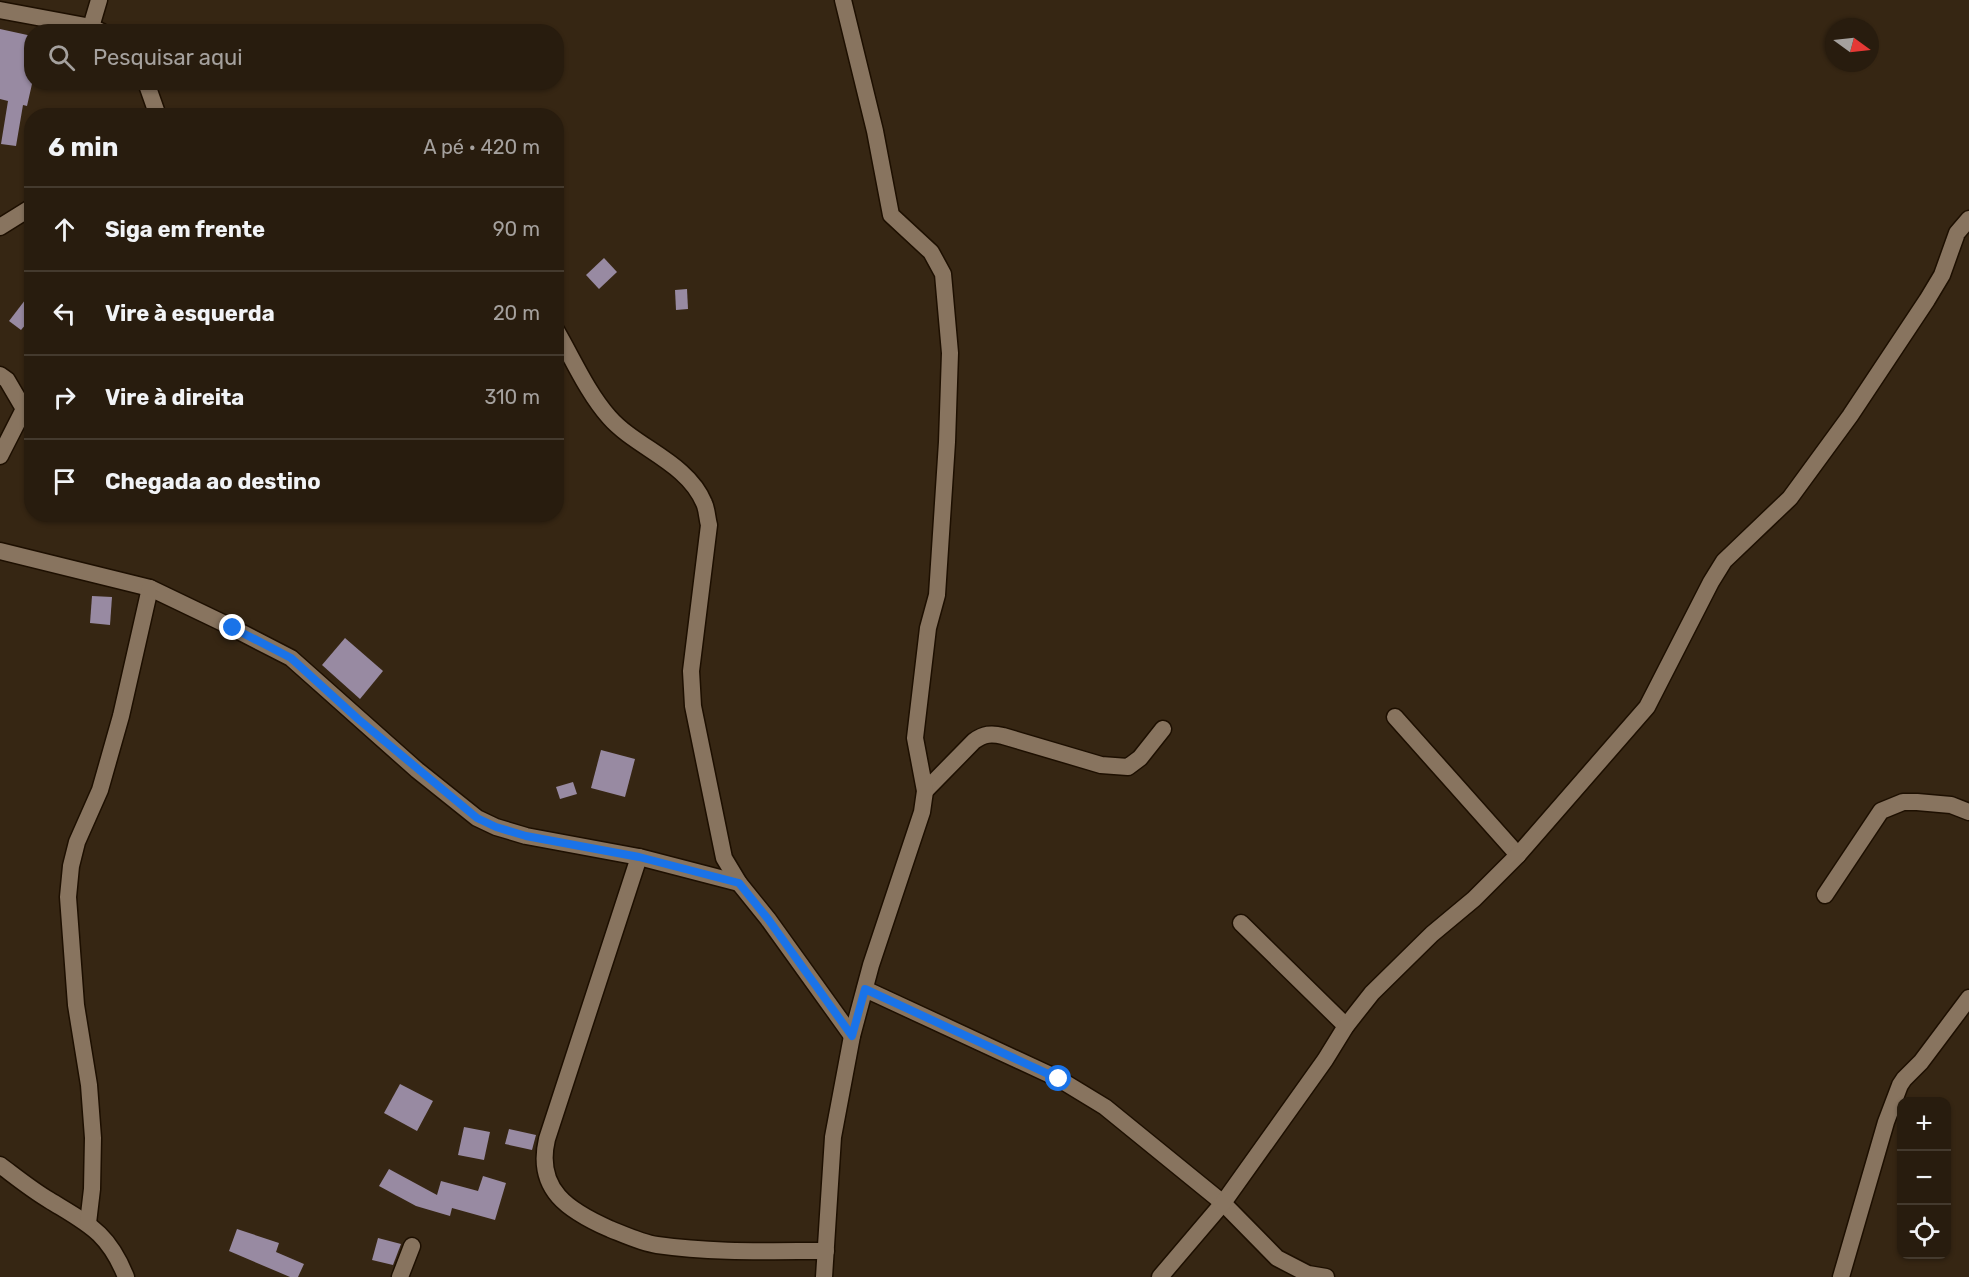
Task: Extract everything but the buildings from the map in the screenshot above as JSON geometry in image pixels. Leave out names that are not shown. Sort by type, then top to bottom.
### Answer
[{"type":"street","points":[[97,24],[99,0]]},
{"type":"street","points":[[824,1277],[834,1137],[852,1036],[874,955],[922,812],[925,790],[915,738],[927,628],[937,595],[950,353],[943,274],[931,252],[891,215],[864,84],[843,0]]},
{"type":"street","points":[[0,10],[71,24]]},
{"type":"street","points":[[149,90],[155,108]]},
{"type":"street","points":[[0,227],[24,212]]},
{"type":"street","points":[[1160,1277],[1222,1203],[1346,1026],[1372,993],[1518,855],[1647,707],[1724,561],[1790,498],[1850,416],[1927,300],[1942,275],[1957,233],[1969,219]]},
{"type":"street","points":[[564,344],[597,402],[611,419],[677,470],[694,486],[704,503],[709,525],[691,671],[693,706],[705,759],[718,837],[724,858],[739,883],[768,919],[852,1036]]},
{"type":"street","points":[[0,375],[24,399]]},
{"type":"street","points":[[0,456],[24,411]]},
{"type":"street","points":[[0,551],[150,588],[291,658],[358,719],[477,818],[496,827],[526,836],[639,857],[739,883]]},
{"type":"street","points":[[88,1223],[92,1189],[93,1138],[89,1085],[76,1005],[68,897],[71,866],[77,842],[100,790],[121,716],[150,588]]},
{"type":"street","points":[[1395,717],[1518,855]]},
{"type":"street","points":[[925,790],[974,741],[983,735],[1004,735],[1101,765],[1128,767],[1140,758],[1163,729]]},
{"type":"street","points":[[1825,896],[1881,811],[1902,802],[1917,802],[1951,805],[1969,812]]},
{"type":"street","points":[[639,857],[547,1139],[544,1166],[554,1192],[563,1203],[585,1218],[654,1245],[716,1251],[826,1251]]},
{"type":"street","points":[[1241,923],[1346,1026]]},
{"type":"street","points":[[865,989],[1059,1079],[1105,1107],[1222,1203],[1277,1257],[1308,1274],[1326,1277]]},
{"type":"street","points":[[1841,1277],[1886,1122],[1900,1085],[1921,1062],[1969,998]]},
{"type":"street","points":[[0,1165],[49,1200],[88,1223],[114,1253],[126,1277]]},
{"type":"street","points":[[400,1277],[412,1246]]},
{"type":"route","points":[[233,628],[291,658],[417,770],[477,818],[496,827],[526,836],[639,857],[739,883],[768,919],[852,1036],[865,989],[1059,1079]]}]
